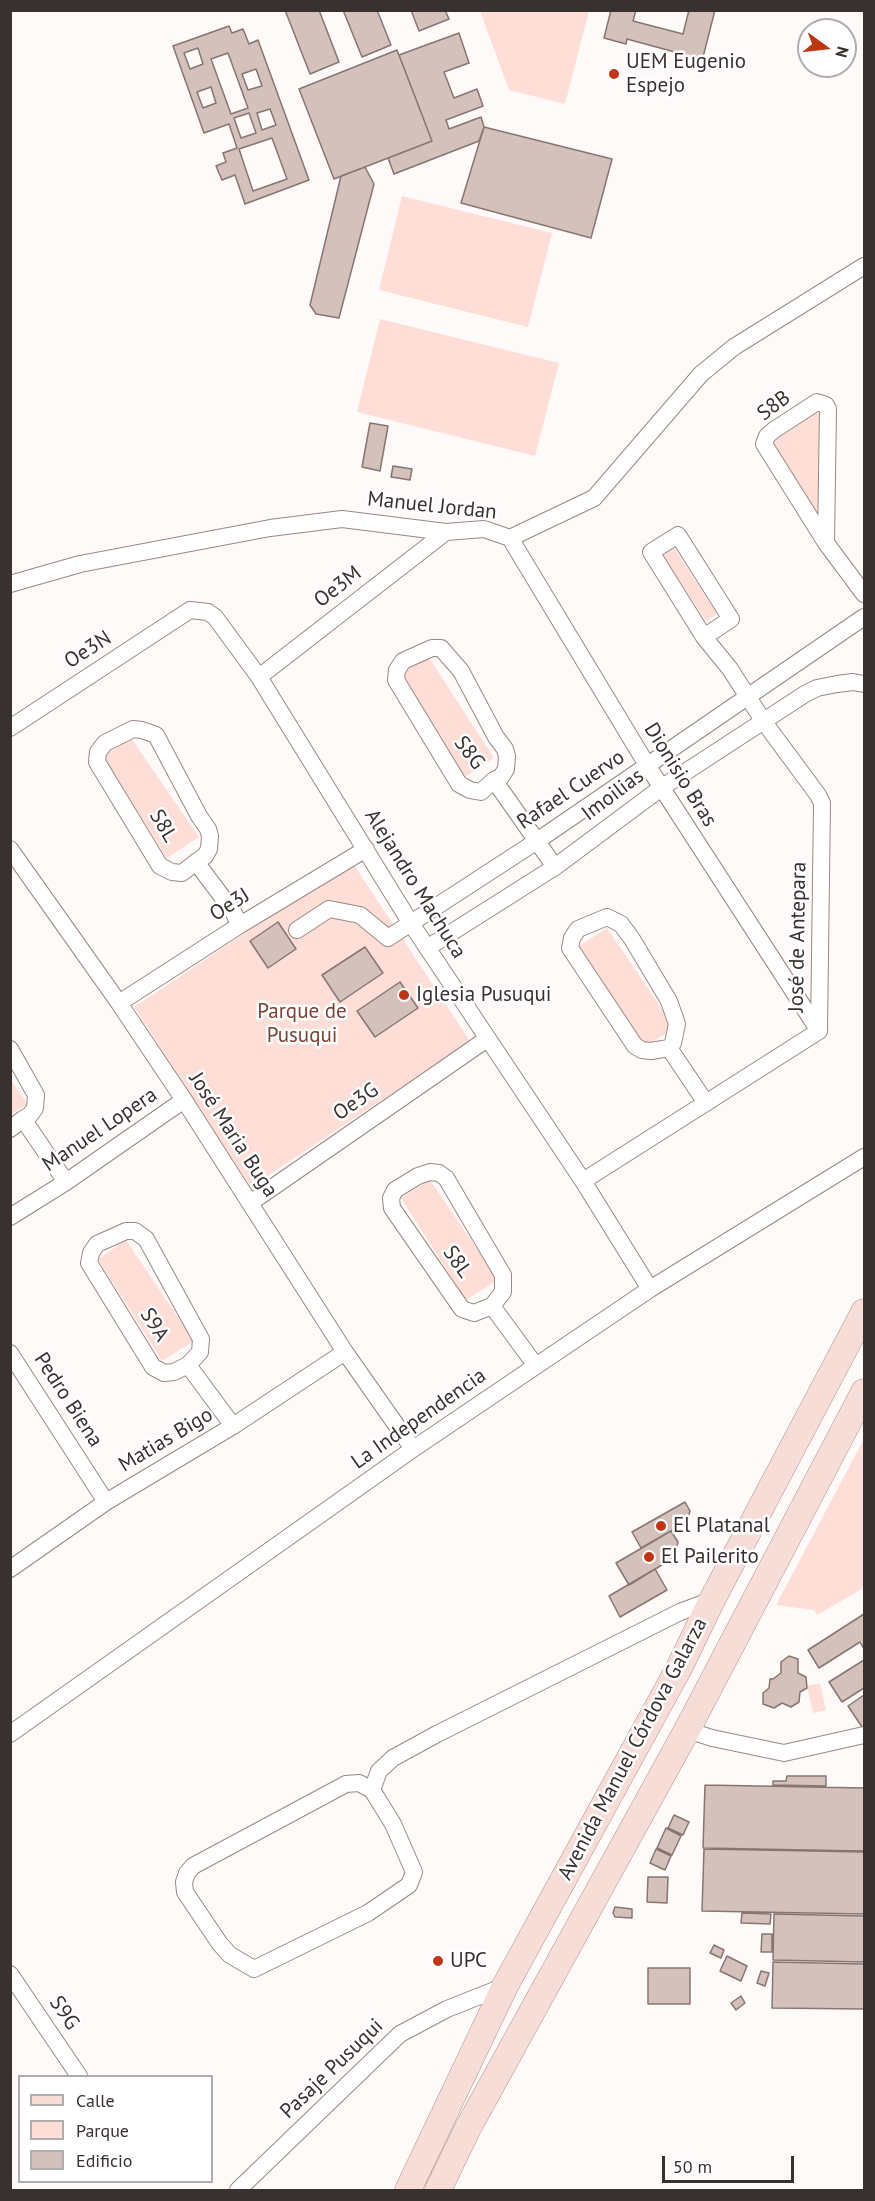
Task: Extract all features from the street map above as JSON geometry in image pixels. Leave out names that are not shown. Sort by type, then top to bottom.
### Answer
[{"type":"main road","name":"Avenida Manuel Córdova Galarza","points":[[408,2190],[505,1986],[679,1668],[712,1600],[864,1312]]},
{"type":"main road","name":"Avenida Manuel Córdova Galarza","points":[[438,2190],[468,2128],[687,1730],[864,1392]]},
{"type":"street","name":"Manuel Jordan","points":[[10,584],[80,564],[270,528],[342,519],[446,532],[484,529],[510,538],[594,498],[701,374],[734,347],[864,266]]},
{"type":"street","name":"S8B","points":[[826,543],[828,409],[826,405],[817,402],[774,430],[767,436],[764,444],[826,543],[864,594]]},
{"type":"street","name":"Oe3M","points":[[259,677],[446,532]]},
{"type":"street","name":"José de Antepara","points":[[583,1181],[819,1031],[822,802],[764,722],[730,669],[704,637],[651,552],[678,535],[730,619],[704,637]]},
{"type":"street","name":"Dionisio Bras","points":[[510,538],[661,788],[819,1031]]},
{"type":"street","name":"Alejandro Machuca","points":[[190,610],[208,612],[215,617],[259,677],[410,922],[583,1181],[650,1289]]},
{"type":"street","name":"Oe3N","points":[[10,728],[190,610]]},
{"type":"street","name":"Rafael Cuervo","points":[[297,930],[329,909],[360,915],[388,938],[537,841],[864,617]]},
{"type":"street","name":"S8G","points":[[432,648],[441,648],[461,671],[496,737],[505,749],[506,770],[501,777],[495,780],[480,792],[459,784],[396,680],[397,670],[403,661],[432,648]]},
{"type":"street","name":"Imoilias","points":[[428,948],[555,867],[661,788],[817,688],[853,682],[864,684]]},
{"type":"street","name":"S8L","points":[[134,729],[156,735],[208,829],[209,849],[205,856],[196,862],[182,873],[172,872],[160,866],[97,762],[98,752],[105,743],[134,729]]},
{"type":"street","name":"S8G","points":[[495,780],[555,867]]},
{"type":"street","name":"Oe3J","points":[[119,1003],[240,925],[366,849]]},
{"type":"street","name":"José Maria Buga","points":[[13,857],[119,1003],[184,1100],[345,1352],[413,1449]]},
{"type":"street","name":"S8L","points":[[196,862],[240,925]]},
{"type":"street","points":[[607,917],[621,924],[643,956],[675,1016],[678,1024],[676,1036],[669,1048],[651,1051],[635,1046],[570,948],[572,938],[578,929],[607,917]]},
{"type":"street","name":"Oe3G","points":[[250,1203],[487,1039]]},
{"type":"street","points":[[669,1048],[706,1103]]},
{"type":"street","points":[[10,1049],[36,1095],[35,1108],[30,1115],[17,1124],[66,1182]]},
{"type":"street","name":"Manuel Lopera","points":[[10,1217],[66,1182],[184,1100]]},
{"type":"street","name":"La Independencia","points":[[10,1734],[413,1449],[650,1289],[864,1157]]},
{"type":"street","name":"S8L","points":[[430,1172],[439,1173],[446,1178],[503,1275],[503,1292],[492,1306],[474,1313],[462,1309],[392,1208],[391,1198],[395,1190],[418,1176],[430,1172]]},
{"type":"street","name":"S9A","points":[[126,1231],[135,1231],[146,1239],[201,1339],[200,1352],[188,1365],[174,1372],[164,1373],[153,1367],[89,1263],[91,1253],[97,1244],[126,1231]]},
{"type":"street","points":[[492,1306],[536,1366]]},
{"type":"street","name":"Matias Bigo","points":[[10,1569],[106,1502],[233,1426],[345,1352]]},
{"type":"street","name":"Pedro Biena","points":[[10,1353],[106,1502]]},
{"type":"street","points":[[188,1365],[233,1426]]},
{"type":"street","points":[[372,1790],[379,1771],[393,1758],[680,1612],[712,1600]]},
{"type":"street","points":[[687,1730],[712,1738],[784,1753],[864,1735]]},
{"type":"street","points":[[359,1783],[372,1790],[393,1824],[414,1872],[409,1885],[368,1913],[254,1969],[231,1955],[220,1944],[185,1892],[184,1882],[187,1873],[193,1866],[346,1784],[359,1783]]},
{"type":"street","name":"S9G","points":[[10,1974],[78,2075]]},
{"type":"street","name":"Pasaje Pusuqui","points":[[238,2190],[400,2034],[447,2008],[505,1986]]},
{"type":"green space","points":[[480,11],[589,11],[565,104],[509,90]]},
{"type":"green space","points":[[402,196],[552,233],[528,327],[379,290]]},
{"type":"green space","points":[[380,319],[559,363],[535,456],[357,412]]},
{"type":"green space","points":[[815,413],[820,414],[821,419],[818,514],[815,514],[773,445],[776,440]]},
{"type":"green space","points":[[674,548],[717,614],[706,621],[663,555]]},
{"type":"green space","points":[[428,656],[494,758],[464,778],[398,676]]},
{"type":"green space","points":[[131,738],[199,837],[167,858],[103,756]]},
{"type":"green space","name":"Parque de Pusuqui","points":[[352,862],[470,1041],[251,1187],[134,1007]]},
{"type":"green space","points":[[607,928],[675,1028],[643,1048],[579,946]]},
{"type":"green space","points":[[10,1079],[28,1104],[11,1114],[10,1114]]},
{"type":"green space","points":[[430,1180],[498,1280],[466,1300],[401,1198]]},
{"type":"green space","points":[[126,1240],[194,1341],[162,1361],[98,1259]]},
{"type":"green space","points":[[864,1439],[864,1588],[817,1615],[814,1610],[776,1605]]},
{"type":"green space","points":[[820,1683],[826,1710],[813,1713],[807,1686]]},
{"type":"building","points":[[285,10],[319,10],[339,62],[310,74]]},
{"type":"building","points":[[343,10],[377,10],[391,45],[362,57]]},
{"type":"building","points":[[411,10],[445,10],[449,19],[419,31]]},
{"type":"building","points":[[611,10],[636,10],[633,21],[683,34],[689,10],[715,10],[701,65],[680,59],[682,54],[627,39],[626,44],[604,38]]},
{"type":"building","points":[[229,26],[232,33],[243,29],[249,44],[258,40],[309,180],[245,204],[235,175],[222,180],[216,166],[226,162],[223,153],[237,148],[229,124],[204,133],[173,46]],"holes":[[[228,53],[248,108],[231,114],[211,59]],[[249,113],[256,133],[241,138],[234,118]]]},
{"type":"building","points":[[459,33],[469,63],[444,72],[454,98],[477,89],[483,106],[446,120],[449,129],[481,117],[484,127],[479,141],[394,174],[388,158],[432,141],[399,55]]},
{"type":"building","points":[[198,48],[203,64],[190,69],[184,53]]},
{"type":"building","points":[[397,50],[432,141],[334,179],[299,89]]},
{"type":"building","points":[[256,69],[262,86],[248,90],[242,74]]},
{"type":"building","points":[[211,87],[216,103],[203,108],[197,92]]},
{"type":"building","points":[[270,109],[276,125],[262,130],[257,113]]},
{"type":"building","points":[[484,127],[612,159],[591,238],[461,203]]},
{"type":"building","points":[[272,138],[287,179],[253,191],[239,149]]},
{"type":"building","points":[[365,167],[374,184],[339,318],[316,314],[310,305],[341,176]]},
{"type":"building","points":[[370,423],[388,426],[380,471],[362,467]]},
{"type":"building","points":[[393,466],[412,469],[410,480],[391,477]]},
{"type":"building","points":[[278,922],[296,949],[268,968],[250,941]]},
{"type":"building","points":[[365,947],[383,973],[340,1002],[322,975]]},
{"type":"building","points":[[400,982],[418,1008],[375,1037],[357,1011]]},
{"type":"building","name":"El Platanal","points":[[685,1502],[690,1511],[687,1522],[641,1548],[632,1532]]},
{"type":"building","name":"El Pailerito","points":[[671,1531],[678,1542],[670,1560],[629,1585],[616,1563]]},
{"type":"building","points":[[655,1569],[667,1590],[620,1617],[609,1596]]},
{"type":"building","points":[[864,1614],[864,1649],[860,1642],[819,1668],[808,1650]]},
{"type":"building","points":[[789,1656],[798,1659],[798,1673],[806,1677],[807,1688],[800,1692],[799,1702],[791,1707],[782,1703],[774,1708],[763,1704],[763,1693],[769,1688],[770,1679],[781,1673],[781,1662]]},
{"type":"building","points":[[864,1660],[864,1688],[842,1702],[829,1682]]},
{"type":"building","points":[[864,1695],[864,1727],[862,1727],[848,1706]]},
{"type":"building","points":[[787,1776],[826,1776],[826,1786],[773,1785],[773,1781],[786,1781]]},
{"type":"building","points":[[705,1785],[864,1788],[864,1851],[703,1848]]},
{"type":"building","points":[[674,1815],[689,1822],[683,1835],[668,1828]]},
{"type":"building","points":[[666,1828],[681,1836],[672,1855],[657,1848]]},
{"type":"building","points":[[656,1849],[671,1856],[665,1870],[650,1863]]},
{"type":"building","points":[[704,1849],[864,1852],[864,1914],[702,1911]]},
{"type":"building","points":[[648,1877],[668,1877],[667,1903],[647,1902]]},
{"type":"building","points":[[615,1907],[632,1909],[632,1918],[615,1917],[613,1913]]},
{"type":"building","points":[[742,1913],[771,1914],[770,1924],[741,1923]]},
{"type":"building","points":[[774,1914],[864,1916],[864,1962],[773,1960]]},
{"type":"building","points":[[762,1934],[772,1934],[772,1952],[761,1952]]},
{"type":"building","points":[[714,1945],[724,1950],[721,1958],[710,1953]]},
{"type":"building","points":[[727,1956],[747,1966],[741,1981],[720,1971]]},
{"type":"building","points":[[773,1962],[864,1964],[864,2009],[772,2008]]},
{"type":"building","points":[[648,1968],[690,1968],[690,2004],[648,2004]]},
{"type":"building","points":[[761,1971],[769,1973],[765,1986],[757,1983]]},
{"type":"building","points":[[741,1996],[745,2003],[736,2010],[731,2003]]},
{"type":"place","name":"UEM Eugenio Espejo","points":[[614,74]]},
{"type":"place","name":"Iglesia Pusuqui","points":[[404,995]]},
{"type":"place","name":"El Platanal","points":[[661,1526]]},
{"type":"place","name":"El Pailerito","points":[[649,1557]]},
{"type":"place","name":"UPC","points":[[438,1961]]}]
